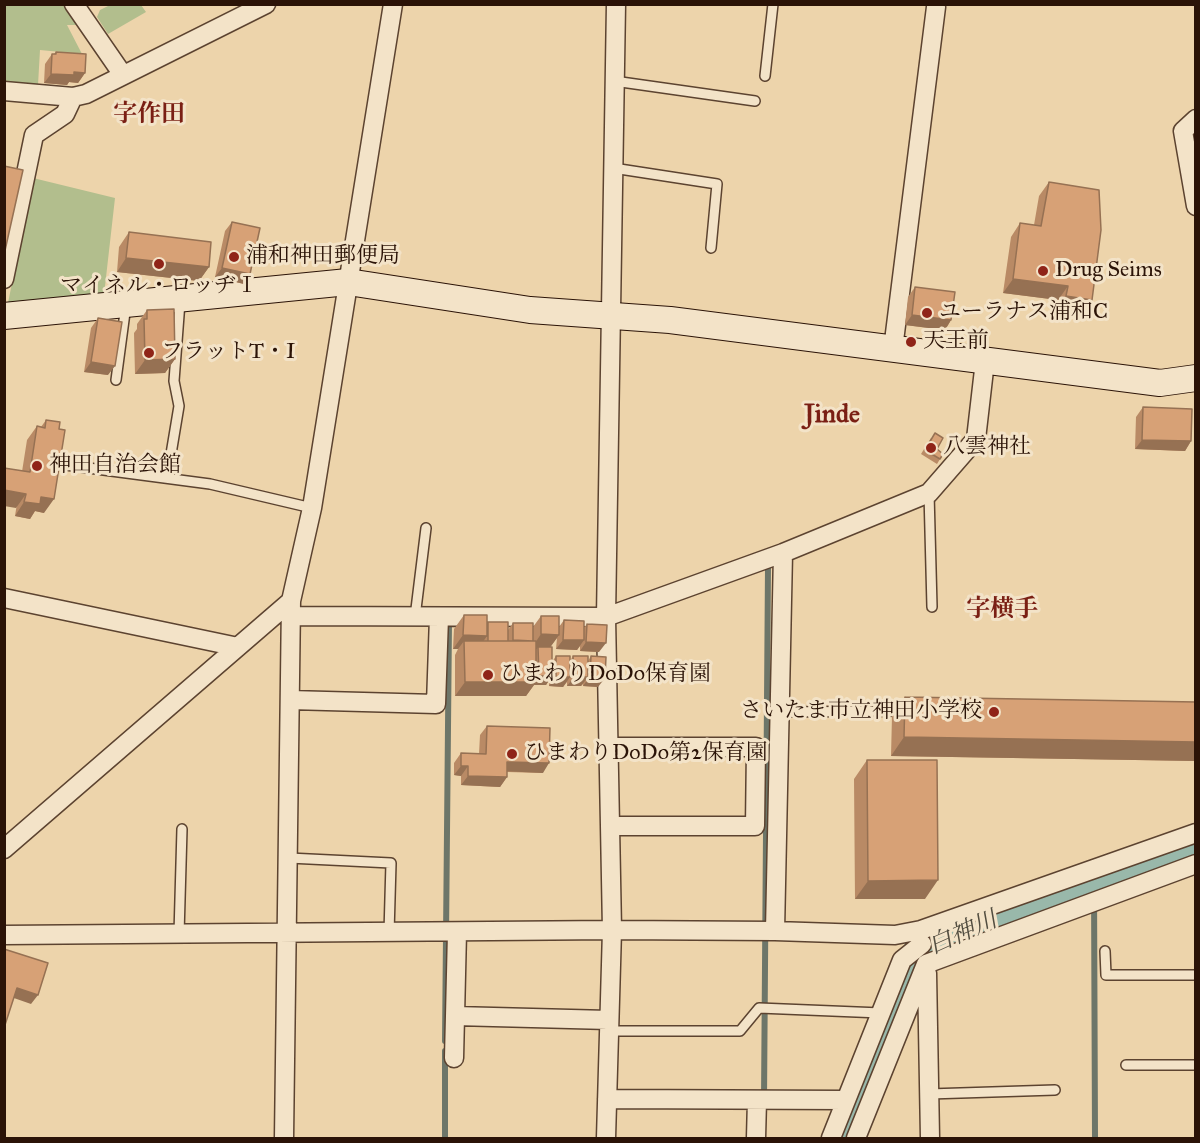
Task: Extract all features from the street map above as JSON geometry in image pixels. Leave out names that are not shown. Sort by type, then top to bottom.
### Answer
[{"type":"street","points":[[4,91],[73,97],[86,94],[266,4]]},
{"type":"street","points":[[284,1138],[291,609],[312,508],[393,4]]},
{"type":"street","points":[[606,1138],[612,930],[606,617],[616,4]]},
{"type":"street","points":[[893,349],[938,5]]},
{"type":"street","points":[[79,6],[123,75]]},
{"type":"street","points":[[4,279],[34,135],[65,114],[73,97]]},
{"type":"street","points":[[1196,119],[1183,131],[1196,206]]},
{"type":"street","points":[[4,316],[348,282],[530,310],[670,320],[1161,383],[1196,378]]},
{"type":"street","points":[[4,849],[238,647],[291,609],[415,617],[606,617],[783,553],[929,493],[976,439],[985,361]]},
{"type":"street","points":[[775,931],[783,553]]},
{"type":"street","points":[[4,598],[238,647]]},
{"type":"street","points":[[290,700],[436,704],[439,617]]},
{"type":"street","points":[[609,747],[756,747],[755,826],[610,826]]},
{"type":"street","points":[[4,935],[612,930],[775,931],[921,937],[1196,833]]},
{"type":"street","points":[[856,1138],[927,964],[1196,864]]},
{"type":"street","points":[[454,1058],[457,932]]},
{"type":"street","points":[[921,937],[927,964],[930,1138]]},
{"type":"street","points":[[831,1138],[902,960],[921,937]]},
{"type":"street","points":[[455,1016],[609,1025]]},
{"type":"street","points":[[607,1099],[846,1100]]},
{"type":"street","points":[[756,1138],[757,1100]]},
{"type":"lane","points":[[765,76],[773,4]]},
{"type":"lane","points":[[614,81],[755,101]]},
{"type":"lane","points":[[613,168],[717,184],[711,248]]},
{"type":"lane","points":[[167,478],[179,406],[174,381],[181,299]]},
{"type":"lane","points":[[116,380],[126,305]]},
{"type":"lane","points":[[58,464],[210,484],[312,508]]},
{"type":"lane","points":[[929,493],[932,607]]},
{"type":"lane","points":[[415,617],[426,528]]},
{"type":"lane","points":[[780,712],[910,711]]},
{"type":"lane","points":[[179,935],[182,829]]},
{"type":"lane","points":[[289,858],[391,863],[389,933]]},
{"type":"lane","points":[[1105,951],[1106,975],[1196,975]]},
{"type":"lane","points":[[609,1025],[740,1031],[759,1008],[881,1013]]},
{"type":"lane","points":[[1126,1065],[1196,1065]]},
{"type":"lane","points":[[929,1094],[1055,1089]]},
{"type":"green space","points":[[5,5],[66,5],[79,25],[67,25],[82,54],[40,50],[38,85],[7,82],[5,80]]},
{"type":"green space","points":[[110,5],[141,5],[146,12],[108,34],[97,17],[100,10]]},
{"type":"green space","points":[[33,178],[115,198],[104,295],[8,303]]},
{"type":"building","points":[[56,52],[86,54],[85,73],[51,74],[52,54]]},
{"type":"building","points":[[4,166],[23,170],[4,255]]},
{"type":"building","points":[[1049,182],[1099,190],[1101,230],[1092,300],[1066,296],[1068,286],[1013,279],[1020,223],[1041,226]]},
{"type":"building","points":[[232,222],[260,228],[250,274],[222,268]]},
{"type":"building","points":[[129,232],[211,242],[209,267],[126,258]]},
{"type":"building","points":[[915,287],[955,292],[951,320],[912,315]]},
{"type":"building","points":[[174,309],[175,359],[145,360],[144,319],[147,319],[147,310]]},
{"type":"building","points":[[98,318],[122,322],[115,366],[91,362]]},
{"type":"building","points":[[1143,407],[1192,409],[1191,441],[1142,440]]},
{"type":"building","points":[[46,420],[60,422],[59,429],[65,430],[54,499],[41,497],[40,504],[24,502],[26,494],[4,490],[4,468],[30,472],[37,426],[45,428]]},
{"type":"building","points":[[935,433],[943,438],[937,449],[943,454],[940,459],[925,450]]},
{"type":"building","points":[[464,615],[487,615],[487,636],[463,635]]},
{"type":"building","points":[[541,616],[559,616],[559,635],[541,634]]},
{"type":"building","points":[[564,620],[584,621],[584,640],[563,640]]},
{"type":"building","points":[[488,622],[508,622],[508,641],[488,641]]},
{"type":"building","points":[[513,623],[533,623],[533,641],[513,640]]},
{"type":"building","points":[[587,624],[607,625],[606,643],[586,642]]},
{"type":"building","points":[[464,641],[536,641],[536,682],[465,682]]},
{"type":"building","points":[[538,647],[552,647],[552,676],[539,676]]},
{"type":"building","points":[[556,656],[570,656],[570,677],[556,677]]},
{"type":"building","points":[[573,656],[588,656],[588,677],[574,677]]},
{"type":"building","points":[[591,656],[606,657],[605,678],[590,676]]},
{"type":"building","points":[[905,697],[1196,702],[1196,742],[904,737]]},
{"type":"building","points":[[487,726],[550,728],[549,763],[507,762],[507,777],[468,776],[468,766],[461,766],[461,753],[486,754]]},
{"type":"building","points":[[867,760],[937,760],[938,880],[868,881]]},
{"type":"building","points":[[4,949],[48,963],[38,995],[17,988],[4,1028]]},
{"type":"waterway","points":[[764,1099],[768,567]]},
{"type":"waterway","points":[[445,1041],[449,622]]},
{"type":"waterway","name":"白神川","points":[[844,1138],[920,953],[946,936],[1196,846]]},
{"type":"waterway","points":[[1094,883],[1095,1138]]},
{"type":"waterway","points":[[445,1051],[445,1138]]},
{"type":"place","name":"浦和神田郵便局","points":[[234,257]]},
{"type":"place","name":"マイネル・ロッヂⅠ","points":[[159,264]]},
{"type":"place","name":"Drug Seims","points":[[1043,271]]},
{"type":"place","name":"ユーラナス浦和C","points":[[927,313]]},
{"type":"place","name":"天王前","points":[[911,342]]},
{"type":"place","name":"フラットT・I","points":[[149,353]]},
{"type":"place","name":"八雲神社","points":[[931,448]]},
{"type":"place","name":"神田自治会館","points":[[37,466]]},
{"type":"place","name":"ひまわりDoDo保育園","points":[[488,675]]},
{"type":"place","name":"さいたま市立神田小学校","points":[[994,712]]},
{"type":"place","name":"ひまわりDoDo第2保育園","points":[[512,754]]},
{"type":"district","name":"字作田","points":[[149,115]]},
{"type":"district","name":"Jinde","points":[[832,416]]},
{"type":"district","name":"字横手","points":[[1002,610]]}]
